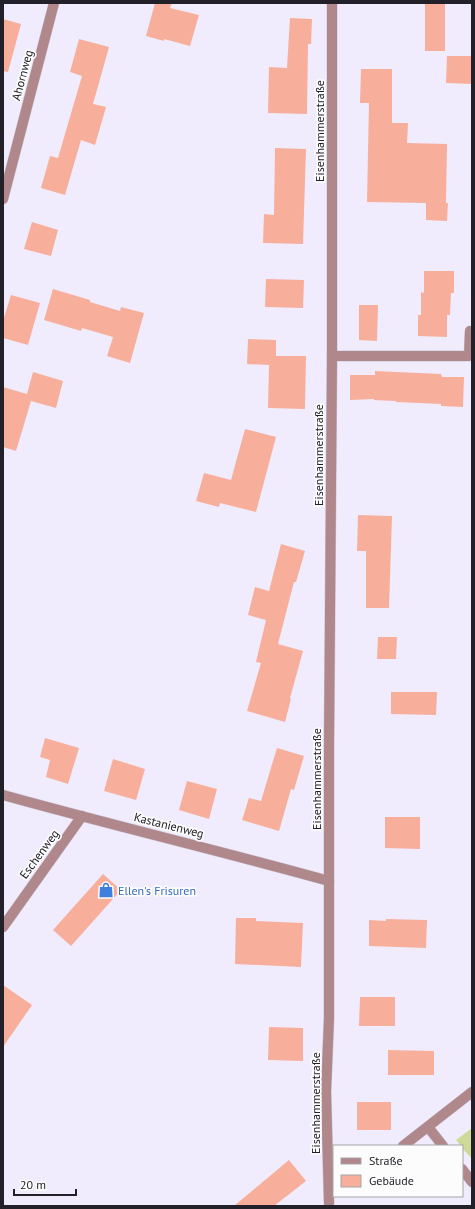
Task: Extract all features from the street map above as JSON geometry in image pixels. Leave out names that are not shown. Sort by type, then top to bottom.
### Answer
[{"type":"street","name":"Ahornweg","points":[[3,199],[54,3]]},
{"type":"street","name":"Eisenhammerstraße","points":[[327,1204],[326,1092],[329,1018],[332,356],[332,3]]},
{"type":"street","points":[[332,356],[469,356],[470,331]]},
{"type":"street","name":"Kastanienweg","points":[[3,795],[329,881]]},
{"type":"street","name":"Eschenweg","points":[[3,927],[82,816]]},
{"type":"street","points":[[404,1145],[472,1092]]},
{"type":"street","points":[[428,1127],[442,1145]]},
{"type":"street","points":[[463,1171],[472,1182]]},
{"type":"street","points":[[327,1204],[337,1197]]},
{"type":"green space","points":[[472,1128],[472,1159],[463,1149],[463,1145],[460,1145],[456,1140]]},
{"type":"building","points":[[155,3],[172,3],[170,8],[199,15],[190,46],[146,36]]},
{"type":"building","points":[[425,3],[445,3],[445,51],[425,51]]},
{"type":"building","points":[[290,18],[312,19],[311,44],[308,44],[307,114],[268,113],[269,67],[287,68]]},
{"type":"building","points":[[3,19],[21,24],[8,72],[3,71]]},
{"type":"building","points":[[79,39],[109,47],[93,104],[106,107],[95,145],[81,140],[65,195],[41,188],[50,156],[58,158],[82,76],[70,72]]},
{"type":"building","points":[[447,56],[472,56],[472,84],[446,83]]},
{"type":"building","points":[[361,69],[392,69],[392,123],[408,123],[407,143],[447,144],[447,221],[426,220],[426,203],[367,202],[369,103],[360,103]]},
{"type":"building","points":[[275,148],[306,149],[303,244],[263,243],[264,214],[274,215]]},
{"type":"building","points":[[32,222],[58,230],[51,256],[24,249]]},
{"type":"building","points":[[424,271],[454,271],[454,293],[451,293],[450,315],[447,315],[447,337],[418,336],[418,315],[421,315],[421,292],[424,293]]},
{"type":"building","points":[[266,279],[304,280],[303,308],[265,307]]},
{"type":"building","points":[[53,289],[120,311],[121,307],[144,313],[130,363],[107,356],[113,337],[82,328],[81,331],[44,320]]},
{"type":"building","points":[[11,295],[40,303],[28,345],[3,338],[3,321]]},
{"type":"building","points":[[359,305],[378,305],[377,341],[359,340]]},
{"type":"building","points":[[248,339],[276,340],[276,356],[306,356],[305,409],[268,408],[269,365],[247,364]]},
{"type":"building","points":[[375,371],[441,374],[442,377],[464,377],[463,407],[374,399],[350,400],[350,375],[375,375]]},
{"type":"building","points":[[33,372],[63,381],[56,408],[31,401],[16,451],[3,447],[3,387],[27,394]]},
{"type":"building","points":[[245,429],[276,437],[256,512],[220,503],[219,507],[196,501],[204,473],[231,480]]},
{"type":"building","points":[[358,515],[392,516],[389,608],[366,608],[366,551],[357,551]]},
{"type":"building","points":[[281,544],[305,551],[296,582],[294,582],[278,644],[303,651],[285,722],[247,711],[261,663],[256,662],[266,620],[248,615],[255,587],[269,591]]},
{"type":"building","points":[[378,637],[397,637],[396,659],[377,659]]},
{"type":"building","points":[[391,692],[437,692],[436,715],[391,714]]},
{"type":"building","points":[[45,738],[79,748],[68,784],[46,777],[50,760],[40,757]]},
{"type":"building","points":[[277,748],[304,756],[294,790],[291,789],[279,831],[242,820],[249,798],[261,801]]},
{"type":"building","points":[[113,759],[145,769],[136,800],[104,791]]},
{"type":"building","points":[[187,781],[217,789],[209,819],[179,810]]},
{"type":"building","points":[[385,817],[420,817],[420,849],[385,848]]},
{"type":"building","points":[[103,874],[121,890],[71,946],[53,930]]},
{"type":"building","points":[[236,918],[256,918],[256,921],[303,923],[301,967],[235,964]]},
{"type":"building","points":[[386,919],[427,920],[426,948],[369,946],[369,920],[386,921]]},
{"type":"building","points":[[3,985],[32,1005],[3,1047]]},
{"type":"building","points":[[360,997],[395,997],[395,1026],[359,1026]]},
{"type":"building","points":[[269,1027],[303,1028],[303,1061],[268,1060]]},
{"type":"building","points":[[388,1050],[434,1051],[434,1075],[388,1075]]},
{"type":"building","points":[[357,1102],[391,1102],[391,1130],[357,1130]]},
{"type":"building","points":[[289,1160],[306,1181],[274,1206],[234,1206]]},
{"type":"place","name":"Ellen's Frisuren","points":[[106,890]]}]
